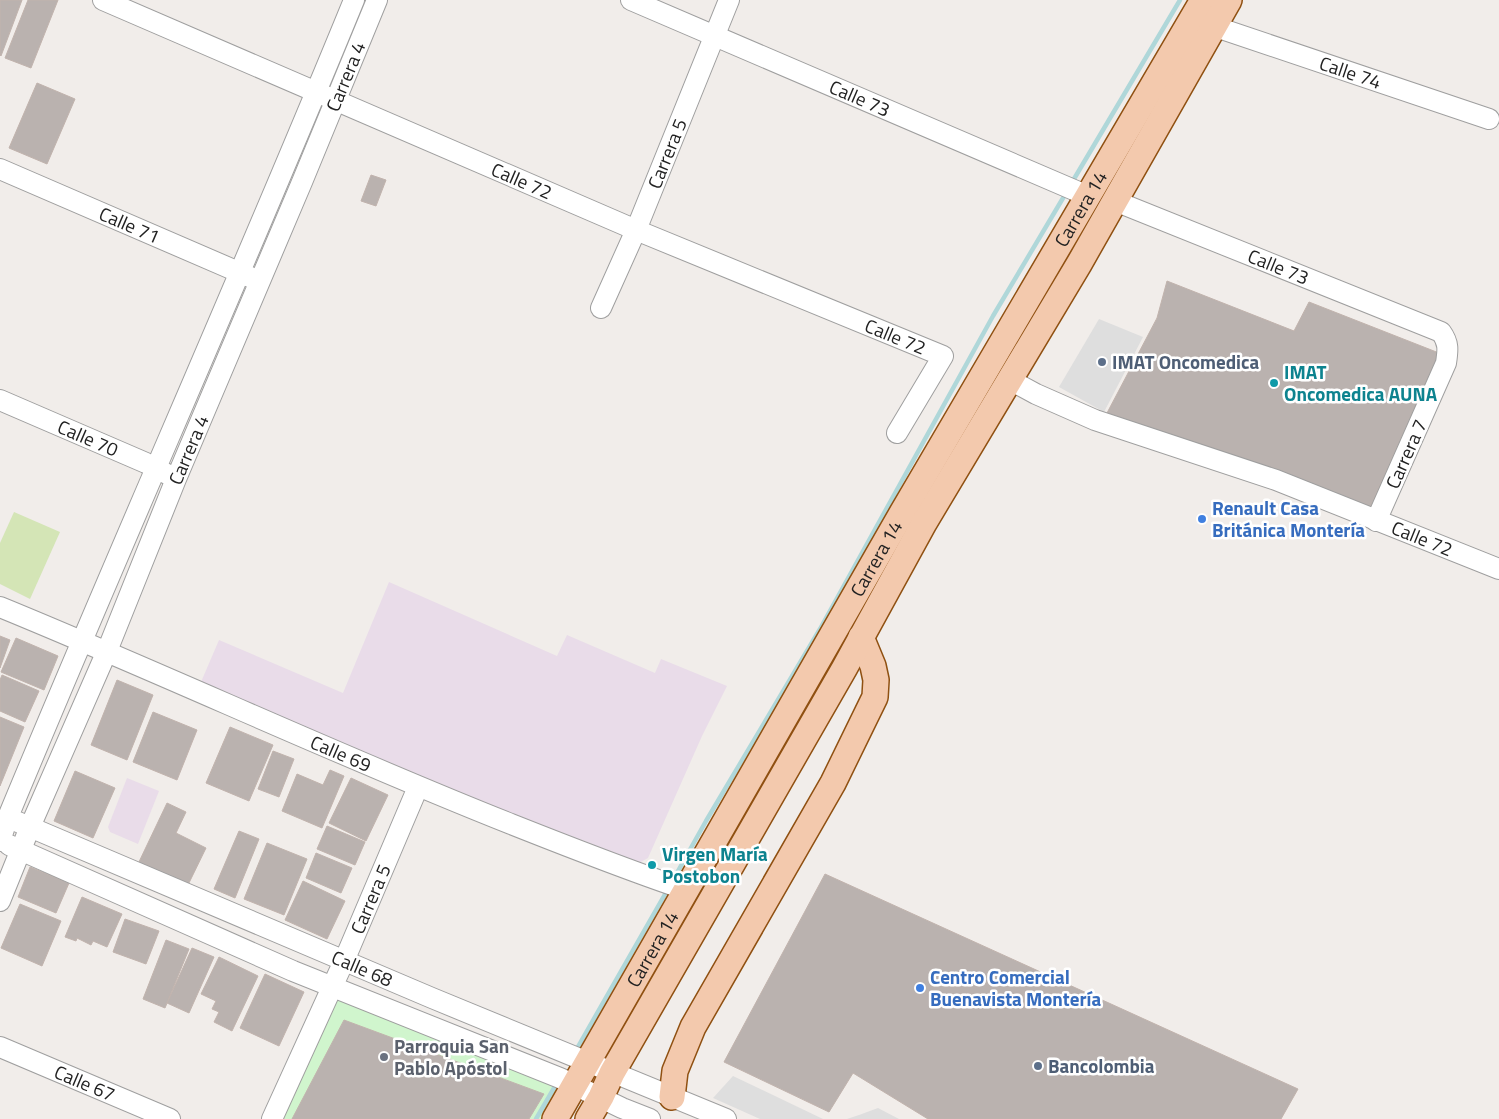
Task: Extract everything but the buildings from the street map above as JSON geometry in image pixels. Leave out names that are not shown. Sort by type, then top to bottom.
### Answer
[{"type":"main road","name":"Carrera 14","points":[[555,1119],[568,1081],[572,1055],[680,887],[902,513],[1083,194],[1203,0]]},
{"type":"main road","name":"Carrera 14","points":[[588,1119],[612,1073],[924,523],[1079,264],[1229,0]]},
{"type":"main road","points":[[672,1097],[676,1071],[693,1027],[833,783],[875,697],[876,680],[873,666],[861,637]]},
{"type":"street","name":"Calle 72","points":[[103,0],[636,230],[942,356],[897,433]]},
{"type":"street","name":"Carrera 4","points":[[0,841],[4,816],[156,468],[354,0]]},
{"type":"street","name":"Carrera 4","points":[[0,901],[20,850],[107,651],[176,479],[336,101],[376,0]]},
{"type":"street","name":"Calle 73","points":[[632,0],[1083,194]]},
{"type":"street","name":"Carrera 5","points":[[601,308],[636,230],[729,0]]},
{"type":"street","name":"Calle 74","points":[[1213,26],[1488,119]]},
{"type":"street","name":"Calle 71","points":[[0,169],[260,282]]},
{"type":"street","points":[[280,176],[302,182]]},
{"type":"street","name":"Calle 73","points":[[1114,201],[1442,332]]},
{"type":"street","name":"Carrera 7","points":[[1376,521],[1446,363],[1449,349],[1447,340],[1442,332]]},
{"type":"street","name":"Calle 72","points":[[1010,380],[1044,398],[1094,420],[1276,480],[1499,569]]},
{"type":"street","name":"Calle 70","points":[[0,400],[156,468],[176,479]]},
{"type":"street","name":"Calle 69","points":[[0,607],[107,651],[418,787],[626,870],[680,887]]},
{"type":"street","name":"Carrera 5","points":[[272,1119],[344,961],[418,787]]},
{"type":"street","name":"Calle 68","points":[[4,816],[344,961],[726,1119]]},
{"type":"street","name":"Calle 68","points":[[0,841],[332,986],[568,1081],[622,1108],[650,1119]]},
{"type":"street","name":"Calle 67","points":[[0,1047],[170,1119]]},
{"type":"shaded area","name":"IMAT Oncomedica","points":[[1099,319],[1143,337],[1104,412],[1059,387]]},
{"type":"shaded area","points":[[389,582],[557,656],[567,635],[655,673],[661,659],[727,686],[702,736],[648,858],[626,870],[201,682],[219,640],[343,693]]},
{"type":"shaded area","points":[[127,778],[159,791],[138,844],[110,832],[108,827]]},
{"type":"shaded area","points":[[733,1076],[823,1119],[760,1119],[713,1098]]},
{"type":"shaded area","points":[[878,1108],[899,1119],[847,1119],[859,1115]]},
{"type":"green space","points":[[14,512],[60,532],[30,599],[0,584],[0,543]]},
{"type":"green space","name":"Parroquia San Pablo Apóstol","points":[[332,986],[575,1084],[555,1119],[272,1119]]},
{"type":"waterway","points":[[1071,184],[1180,0]]},
{"type":"waterway","points":[[673,880],[820,629],[993,316],[1066,193]]},
{"type":"waterway","points":[[575,1052],[668,889]]},
{"type":"waterway","points":[[536,1119],[557,1083]]},
{"type":"place","name":"IMAT Oncomedica","points":[[1102,362]]},
{"type":"place","name":"IMAT Oncomedica AUNA","points":[[1274,383]]},
{"type":"place","name":"Renault Casa Británica Montería","points":[[1202,519]]},
{"type":"place","name":"Virgen María Postobon","points":[[652,865]]},
{"type":"place","name":"Centro Comercial Buenavista Montería","points":[[920,988]]},
{"type":"place","name":"Parroquia San Pablo Apóstol","points":[[384,1057]]},
{"type":"place","name":"Bancolombia","points":[[1038,1066]]}]
